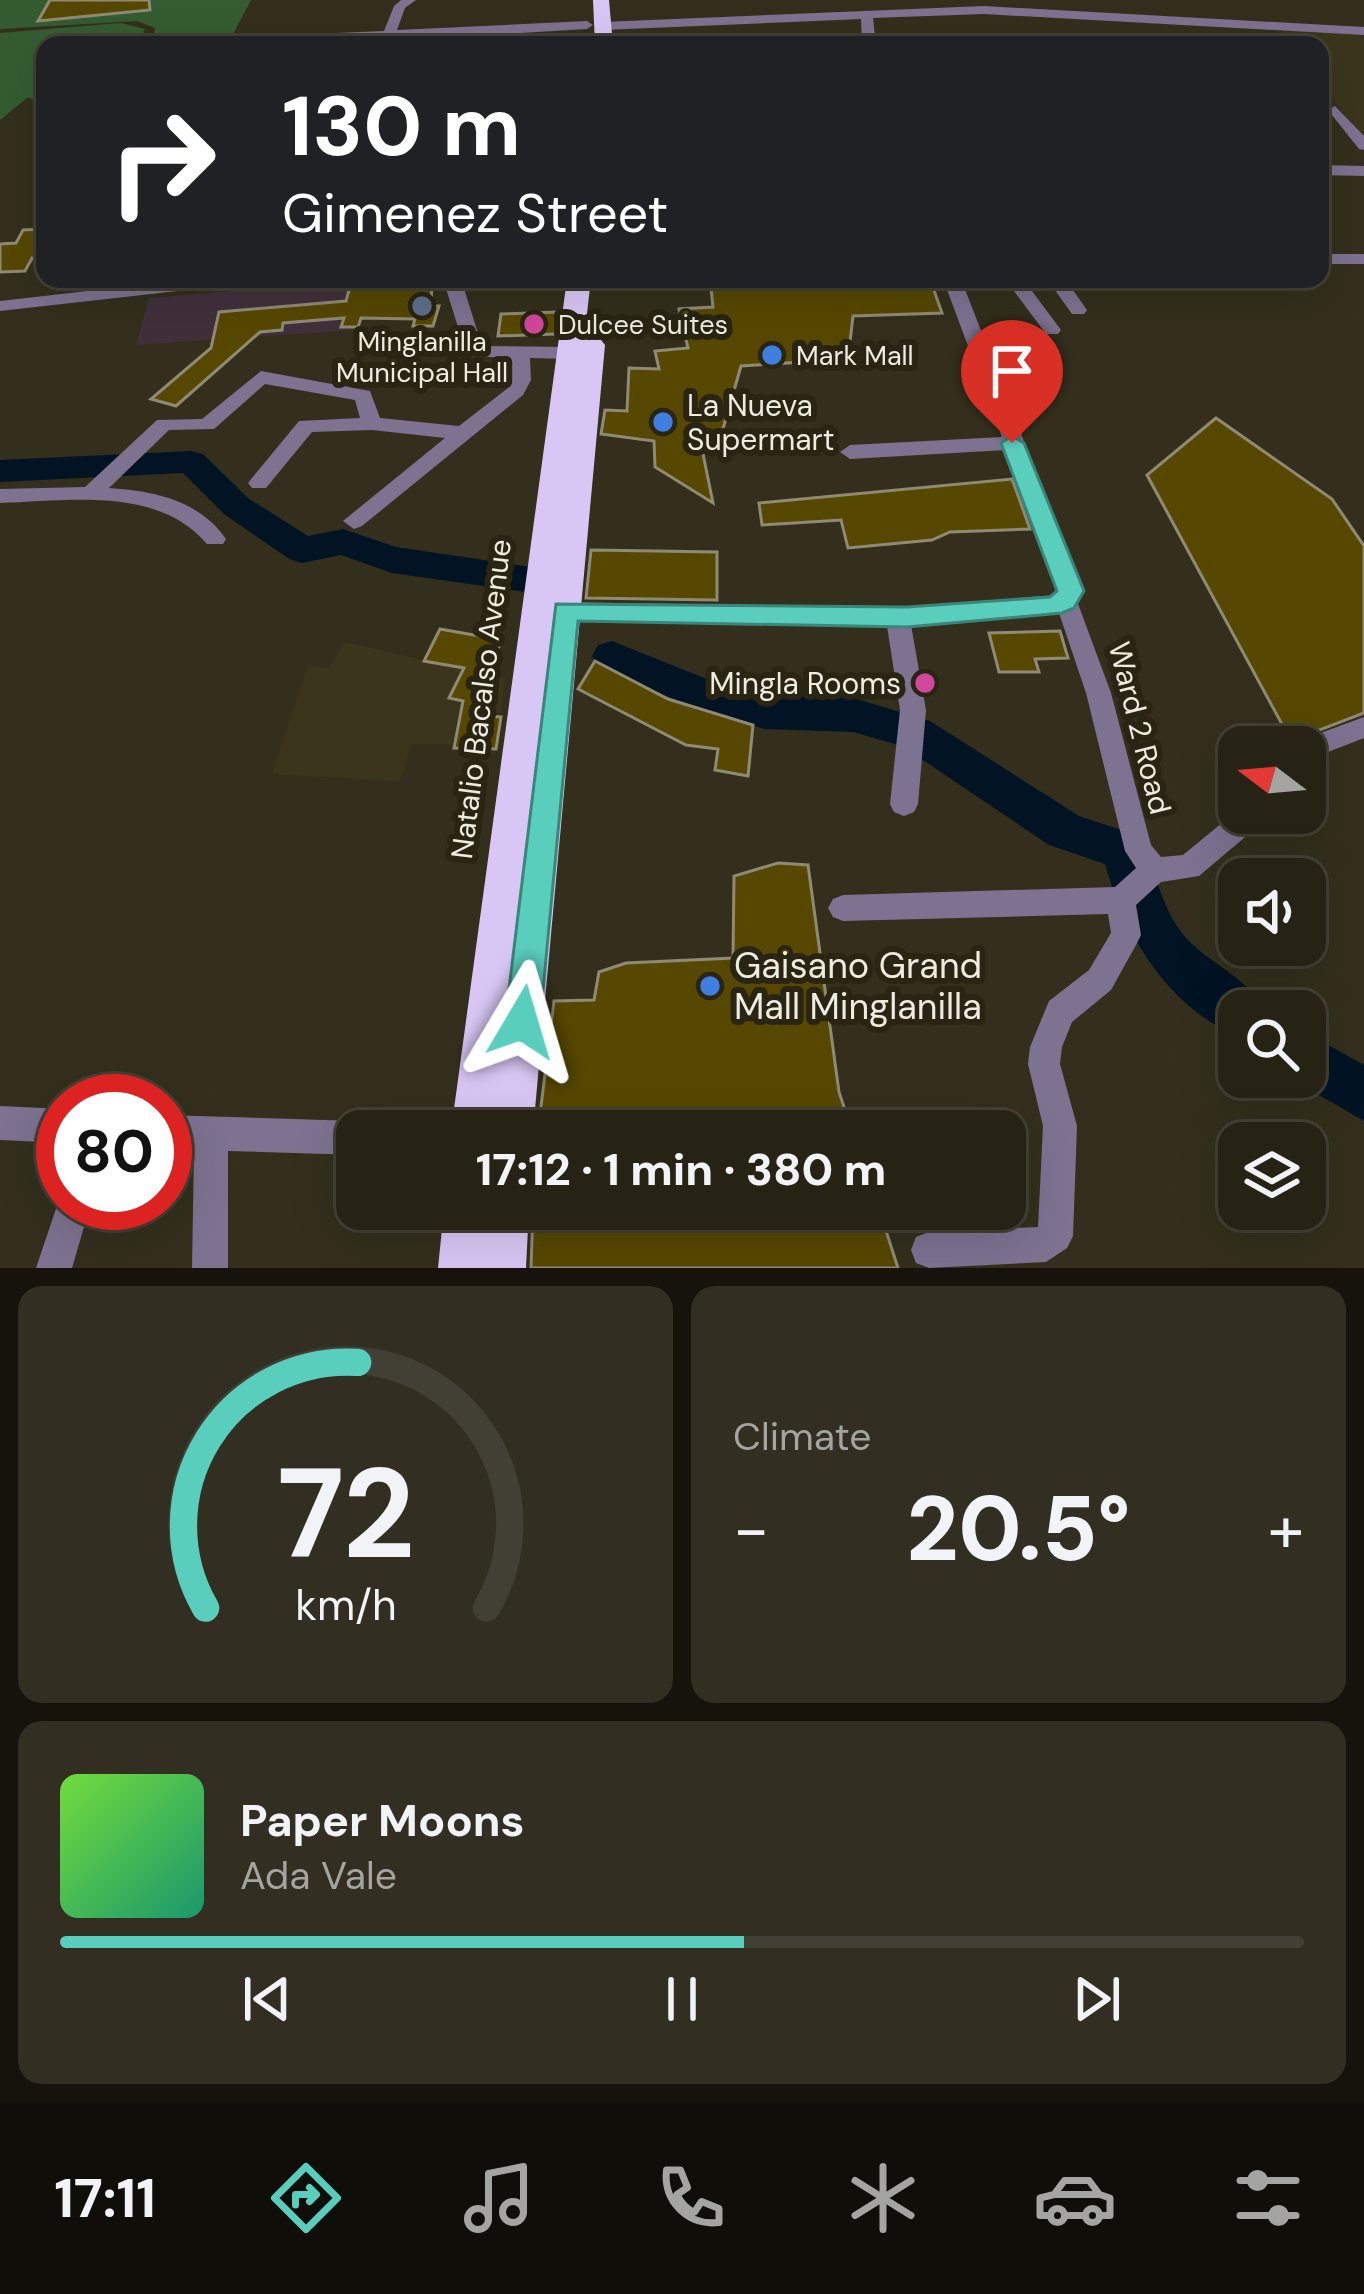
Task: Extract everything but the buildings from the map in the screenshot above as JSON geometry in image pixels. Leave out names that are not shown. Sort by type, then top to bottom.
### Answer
[{"type":"highway","points":[[584,0],[595,35]]},
{"type":"highway","points":[[595,35],[601,0]]},
{"type":"highway","name":"Natalio Bacalso Avenue","points":[[494,1110],[578,288]]},
{"type":"highway","points":[[494,1110],[566,611],[596,288]]},
{"type":"highway","points":[[463,1268],[466,1230]]},
{"type":"highway","points":[[501,1268],[504,1230]]},
{"type":"street","points":[[396,36],[398,8],[410,0]]},
{"type":"street","points":[[869,0],[870,36]]},
{"type":"street","points":[[1066,0],[1077,0]]},
{"type":"street","points":[[555,36],[1045,7],[1364,31]]},
{"type":"street","points":[[1335,110],[1364,146]]},
{"type":"street","points":[[1329,170],[1364,171]]},
{"type":"street","points":[[1329,260],[1361,263]]},
{"type":"street","points":[[0,306],[160,288]]},
{"type":"street","points":[[455,288],[474,352],[569,353]]},
{"type":"street","name":"Ward 2 Road","points":[[955,288],[1070,591],[1065,601],[1090,652],[1102,691],[1138,850],[1137,887]]},
{"type":"street","points":[[1021,288],[1052,330]]},
{"type":"street","points":[[1062,288],[1078,310]]},
{"type":"street","points":[[354,521],[516,391],[521,380],[520,355]]},
{"type":"street","points":[[98,486],[164,424],[207,425],[262,376],[363,395],[372,424]]},
{"type":"street","points":[[259,483],[305,426],[372,424],[460,433]]},
{"type":"street","points":[[850,452],[1012,443]]},
{"type":"street","points":[[0,496],[98,486],[190,511],[206,523],[215,539]]},
{"type":"street","points":[[566,611],[898,617],[1031,608],[1065,601]]},
{"type":"street","points":[[898,617],[912,731],[904,804]]},
{"type":"street","points":[[1326,742],[1364,727]]},
{"type":"street","points":[[843,908],[1137,887],[1189,867],[1229,834]]},
{"type":"street","points":[[928,1250],[1046,1244],[1055,1236],[1060,1126],[1044,1064],[1046,1046],[1060,1012],[1100,980],[1126,934],[1137,887]]},
{"type":"street","points":[[0,1123],[36,1125]]},
{"type":"street","points":[[192,1133],[336,1137]]},
{"type":"street","points":[[210,1268],[211,1134]]},
{"type":"street","points":[[54,1268],[66,1230]]},
{"type":"shaded area","points":[[1280,29],[1358,34],[1364,40],[1364,140],[1329,94],[1329,36],[1285,36]]},
{"type":"shaded area","points":[[267,288],[371,288],[357,330],[136,345],[149,298]]},
{"type":"shaded area","points":[[344,642],[505,678],[501,713],[459,711],[452,744],[411,744],[400,781],[272,774],[308,666],[329,668]]},
{"type":"green space","points":[[0,0],[251,0],[232,36],[153,36],[155,28],[137,21],[0,29]]},
{"type":"green space","points":[[121,23],[145,29],[142,36],[36,36],[36,99],[27,98],[0,120],[0,33]]},
{"type":"waterway","points":[[0,471],[191,462],[236,506],[302,550],[343,542],[392,560],[525,579]]},
{"type":"waterway","points":[[612,656],[702,694],[764,712],[853,715],[915,733],[1065,831],[1124,850],[1138,898],[1165,950],[1218,994]]},
{"type":"waterway","points":[[1326,1071],[1364,1095]]},
{"type":"place","name":"Minglanilla Municipal Hall","points":[[422,306]]},
{"type":"place","name":"Dulcee Suites","points":[[534,324]]},
{"type":"place","name":"Mark Mall","points":[[772,355]]},
{"type":"place","name":"La Nueva Supermart","points":[[663,422]]},
{"type":"place","name":"Mingla Rooms","points":[[925,683]]},
{"type":"place","name":"Gaisano Grand Mall Minglanilla","points":[[710,986]]},
{"type":"route","points":[[522,1022],[566,611],[907,617],[1053,606],[1065,601],[1070,591],[1012,443]]}]
